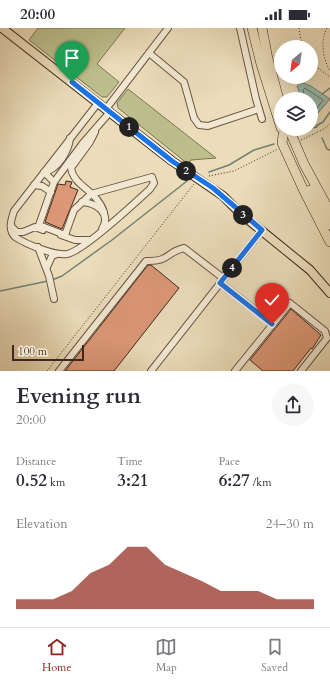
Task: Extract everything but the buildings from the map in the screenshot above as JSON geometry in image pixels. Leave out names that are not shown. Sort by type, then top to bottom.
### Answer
[{"type":"highway","points":[[252,28],[261,64],[274,101]]},
{"type":"highway","points":[[262,28],[268,59],[277,92]]},
{"type":"highway","points":[[283,136],[282,143],[330,242]]},
{"type":"highway","points":[[286,136],[303,178],[330,225]]},
{"type":"highway","points":[[288,136],[330,212]]},
{"type":"main road","points":[[2,28],[180,167],[213,188],[305,265],[330,293]]},
{"type":"main road","points":[[320,282],[323,290],[330,298]]},
{"type":"street","points":[[98,103],[14,211],[10,225],[11,234],[14,237],[57,254],[68,254],[111,224],[150,189],[154,183],[152,177],[93,193],[74,210],[65,235],[39,225],[54,182],[96,128],[168,28]]},
{"type":"street","points":[[240,28],[262,119]]},
{"type":"street","points":[[149,53],[184,82],[194,118],[199,125],[208,126],[259,109]]},
{"type":"street","points":[[96,128],[90,142],[71,168],[72,174],[76,180],[98,198],[104,212],[105,223],[100,231]]},
{"type":"street","points":[[44,172],[54,182]]},
{"type":"street","points":[[34,185],[42,186],[51,192]]},
{"type":"street","points":[[82,202],[95,204],[104,212]]},
{"type":"street","points":[[10,225],[17,232],[23,232],[35,227],[75,240],[89,240]]},
{"type":"street","points":[[151,371],[262,230]]},
{"type":"street","points":[[38,247],[50,279],[54,299]]},
{"type":"street","points":[[59,371],[146,260],[157,261],[167,258],[176,249],[184,248],[272,324]]},
{"type":"street","points":[[46,267],[52,256],[57,254]]},
{"type":"street","points":[[235,371],[290,303],[325,331],[327,338],[301,371]]},
{"type":"path","points":[[299,28],[301,40]]},
{"type":"path","points":[[327,28],[323,47],[326,65],[330,71]]},
{"type":"path","points":[[318,68],[330,77]]},
{"type":"path","points":[[298,141],[324,129],[330,124]]},
{"type":"path","points":[[209,176],[234,171],[279,149]]},
{"type":"path","points":[[47,371],[195,183]]},
{"type":"green space","points":[[38,28],[125,28],[97,64],[119,82],[107,97],[102,97],[29,40]]},
{"type":"green space","points":[[128,89],[216,158],[191,160],[188,164],[118,108],[117,103]]},
{"type":"water","points":[[306,84],[311,86],[330,99],[318,113],[318,92],[299,92],[297,86]]},
{"type":"waterway","points":[[322,94],[330,88]]},
{"type":"waterway","points":[[318,125],[323,122],[330,112]]},
{"type":"waterway","points":[[322,138],[327,149],[330,150]]},
{"type":"waterway","points":[[209,172],[229,165],[254,150],[274,144]]},
{"type":"waterway","points":[[52,280],[62,276],[112,240],[187,181]]},
{"type":"waterway","points":[[0,291],[48,281]]},
{"type":"route","points":[[72,82],[172,161],[213,188],[241,214],[262,230],[220,283],[272,324]]}]
